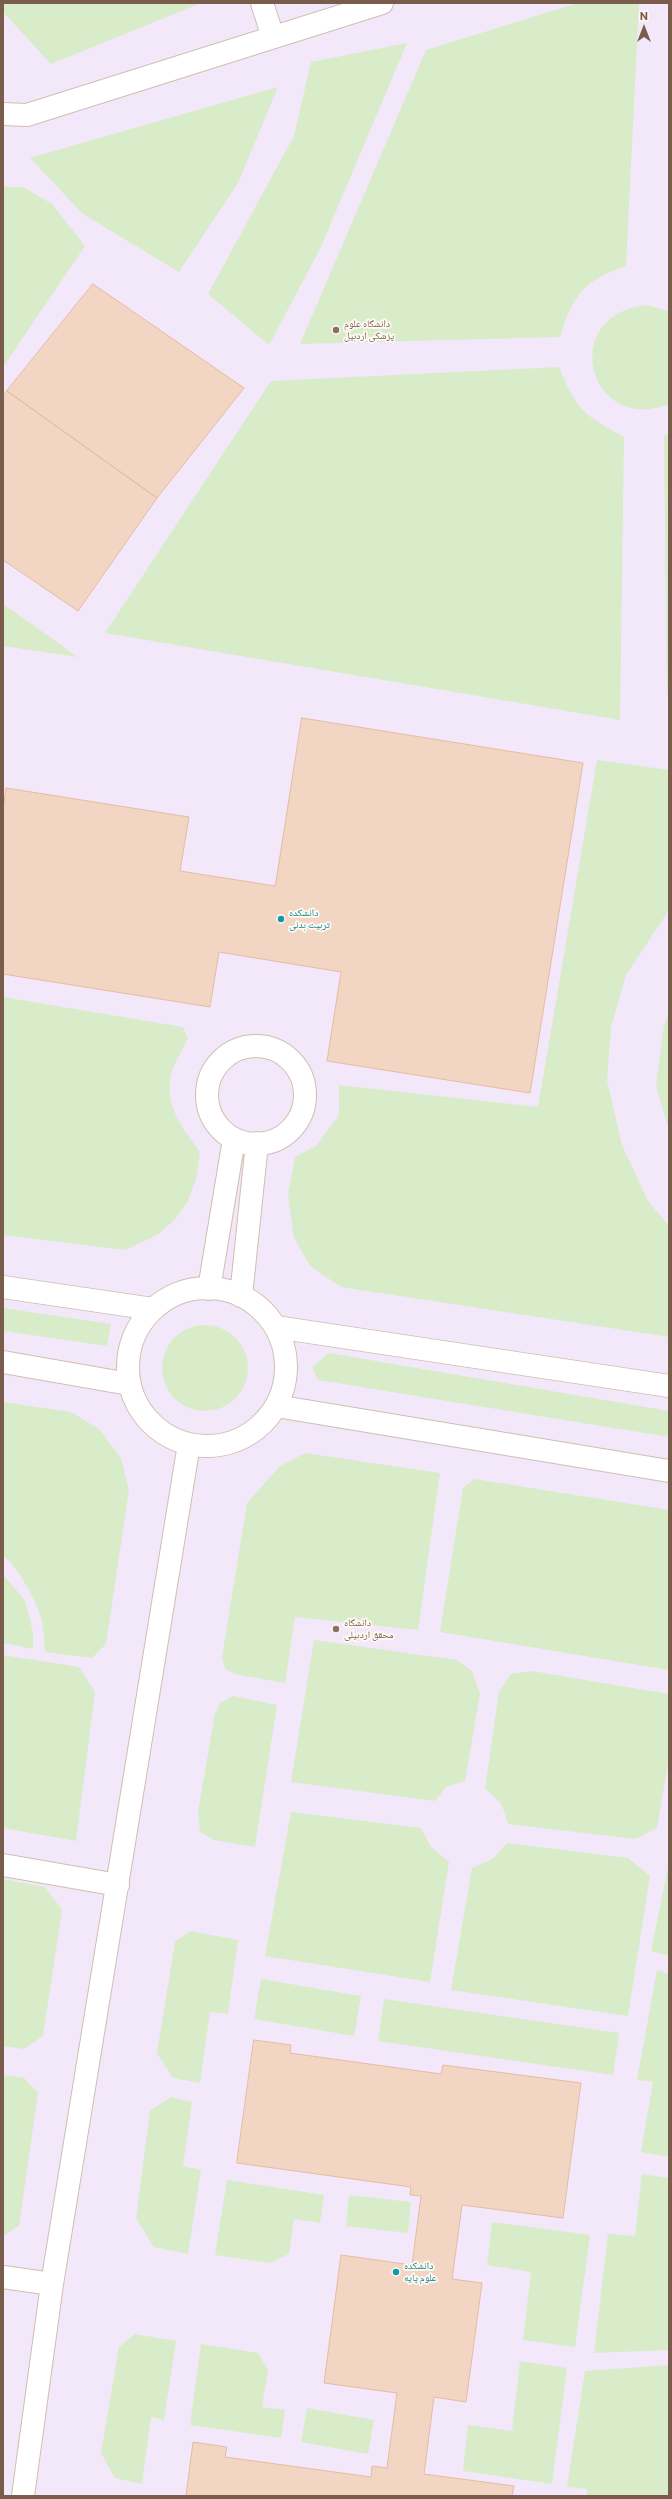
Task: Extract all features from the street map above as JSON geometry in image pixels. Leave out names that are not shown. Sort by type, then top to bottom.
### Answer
[{"type":"street","points":[[262,3],[273,37]]},
{"type":"street","points":[[3,114],[27,115],[382,3]]},
{"type":"street","points":[[252,1046],[268,1048],[283,1054],[296,1066],[303,1080],[305,1096],[302,1113],[293,1127],[280,1138],[257,1143],[234,1139],[221,1129],[212,1116],[207,1101],[208,1085],[213,1070],[230,1054],[252,1046]]},
{"type":"street","points":[[209,1289],[234,1139]]},
{"type":"street","points":[[241,1296],[257,1143]]},
{"type":"street","points":[[3,1287],[153,1309]]},
{"type":"street","points":[[195,1289],[219,1289],[241,1296],[261,1309],[276,1327],[285,1353],[285,1380],[276,1406],[259,1427],[235,1441],[208,1446],[181,1442],[157,1429],[139,1409],[129,1384],[128,1356],[136,1330],[153,1309],[173,1295],[195,1289]]},
{"type":"street","points":[[276,1327],[669,1386]]},
{"type":"street","points":[[3,1362],[129,1384]]},
{"type":"street","points":[[276,1406],[669,1471]]},
{"type":"street","points":[[23,2496],[52,2284],[189,1444]]},
{"type":"street","points":[[3,1864],[118,1885]]},
{"type":"street","points":[[3,2277],[52,2284]]},
{"type":"shaded area","name":"دانشگاه محقق اردبیلی","points":[[3,3],[669,3],[669,2496],[3,2496]]},
{"type":"green space","points":[[3,3],[201,3],[51,64],[3,12]]},
{"type":"green space","points":[[578,3],[639,3],[626,266],[600,277],[582,291],[570,310],[560,337],[300,344],[426,50]]},
{"type":"green space","points":[[407,43],[320,249],[269,345],[208,294],[294,136],[311,62]]},
{"type":"green space","points":[[278,87],[238,183],[179,272],[83,214],[30,158]]},
{"type":"green space","points":[[3,187],[23,187],[52,204],[85,246],[3,367]]},
{"type":"green space","points":[[646,305],[669,311],[669,404],[642,409],[619,404],[603,390],[594,371],[593,350],[601,330],[618,314]]},
{"type":"green space","points":[[559,367],[571,394],[583,410],[599,422],[624,437],[620,720],[105,633],[271,381]]},
{"type":"green space","points":[[669,434],[669,694],[667,694],[664,436]]},
{"type":"green space","points":[[3,604],[78,657],[3,646]]},
{"type":"green space","points":[[597,760],[669,770],[669,910],[626,975],[611,1027],[607,1080],[622,1145],[648,1201],[669,1226],[669,1337],[341,1287],[310,1266],[294,1238],[288,1195],[295,1157],[316,1146],[339,1115],[339,1085],[538,1107]]},
{"type":"green space","points":[[3,997],[183,1027],[188,1038],[172,1070],[170,1096],[176,1116],[187,1135],[200,1152],[197,1176],[187,1203],[176,1218],[159,1234],[125,1250],[3,1235]]},
{"type":"green space","points":[[669,1013],[669,1131],[656,1085],[664,1025]]},
{"type":"green space","points":[[3,1308],[111,1324],[107,1346],[3,1331]]},
{"type":"green space","points":[[205,1325],[221,1328],[229,1332],[241,1344],[245,1352],[248,1368],[245,1384],[241,1392],[229,1404],[221,1408],[205,1411],[189,1408],[181,1404],[169,1392],[165,1384],[162,1368],[165,1352],[169,1344],[181,1332],[189,1328]]},
{"type":"green space","points":[[329,1353],[669,1411],[669,1437],[318,1380],[312,1367]]},
{"type":"green space","points":[[3,1402],[71,1412],[99,1429],[121,1458],[129,1490],[106,1644],[92,1658],[45,1652],[42,1622],[39,1611],[26,1584],[15,1568],[3,1556]]},
{"type":"green space","points":[[305,1453],[440,1473],[418,1630],[295,1617],[285,1683],[234,1674],[225,1669],[222,1657],[247,1503],[280,1466]]},
{"type":"green space","points":[[475,1479],[669,1510],[669,1670],[440,1632],[463,1488]]},
{"type":"green space","points":[[3,1575],[25,1600],[33,1632],[33,1649],[3,1643]]},
{"type":"green space","points":[[314,1640],[457,1660],[472,1671],[480,1694],[465,1781],[446,1787],[435,1801],[291,1782]]},
{"type":"green space","points":[[3,1655],[79,1667],[95,1692],[76,1841],[3,1828]]},
{"type":"green space","points":[[532,1671],[669,1694],[669,1758],[657,1828],[635,1839],[508,1824],[502,1805],[485,1788],[499,1692],[511,1674]]},
{"type":"green space","points":[[233,1696],[277,1705],[255,1847],[214,1840],[200,1832],[198,1812],[215,1713],[220,1703]]},
{"type":"green space","points":[[291,1812],[421,1828],[431,1847],[449,1862],[430,1982],[265,1956]]},
{"type":"green space","points":[[507,1843],[628,1858],[650,1876],[628,2016],[451,1990],[472,1868],[494,1858]]},
{"type":"green space","points":[[669,1863],[669,1956],[651,1951]]},
{"type":"green space","points":[[3,1879],[45,1887],[62,1910],[43,2036],[24,2049],[3,2046]]},
{"type":"green space","points":[[190,1931],[238,1940],[228,2014],[210,2012],[200,2083],[173,2078],[157,2053],[175,1942]]},
{"type":"green space","points":[[657,1970],[669,1974],[669,2157],[641,2152],[653,2082],[637,2080]]},
{"type":"green space","points":[[261,1979],[361,1996],[354,2036],[254,2019]]},
{"type":"green space","points":[[384,1999],[619,2033],[613,2075],[378,2041]]},
{"type":"green space","points":[[3,2075],[24,2078],[38,2093],[19,2226],[3,2236]]},
{"type":"green space","points":[[171,2097],[192,2102],[183,2166],[201,2170],[188,2254],[154,2247],[136,2218],[150,2111]]},
{"type":"green space","points":[[642,2174],[669,2178],[669,2350],[594,2353],[608,2234],[635,2236]]},
{"type":"green space","points":[[227,2180],[324,2195],[320,2223],[294,2219],[289,2254],[270,2263],[215,2255]]},
{"type":"green space","points":[[349,2195],[411,2202],[408,2233],[346,2226]]},
{"type":"green space","points":[[492,2222],[590,2235],[575,2347],[523,2340],[531,2272],[487,2265]]},
{"type":"green space","points":[[135,2334],[176,2341],[164,2420],[151,2417],[142,2484],[115,2478],[101,2453],[119,2347]]},
{"type":"green space","points":[[201,2344],[258,2353],[268,2370],[262,2407],[285,2410],[281,2438],[190,2425]]},
{"type":"green space","points":[[520,2361],[567,2368],[552,2484],[463,2471],[468,2425],[512,2431]]},
{"type":"green space","points":[[669,2365],[669,2496],[587,2496],[587,2489],[567,2487],[585,2371]]},
{"type":"green space","points":[[307,2408],[374,2420],[368,2454],[301,2442]]},
{"type":"building","points":[[93,284],[244,388],[157,498],[7,391]]},
{"type":"building","points":[[7,391],[157,498],[78,611],[3,560],[3,397]]},
{"type":"building","name":"دانشکده تربیت بدنی","points":[[302,718],[583,763],[530,1093],[327,1061],[341,972],[219,952],[210,1007],[3,974],[3,809],[6,788],[189,817],[180,871],[275,886]]},
{"type":"building","name":"دانشکده علوم پایه","points":[[254,2040],[291,2045],[290,2053],[441,2074],[443,2065],[581,2083],[563,2218],[462,2205],[452,2279],[482,2283],[466,2402],[434,2397],[424,2474],[514,2486],[512,2496],[186,2496],[193,2442],[227,2447],[225,2457],[371,2477],[372,2466],[387,2468],[397,2393],[324,2383],[341,2255],[412,2265],[421,2196],[410,2195],[411,2187],[237,2163]]},
{"type":"place","name":"دانشگاه علوم پزشکی اردبیل","points":[[336,330]]},
{"type":"place","name":"دانشکده تربیت بدنی","points":[[281,919]]},
{"type":"place","name":"دانشگاه محقق اردبیلی","points":[[336,1629]]},
{"type":"place","name":"دانشکده علوم پایه","points":[[396,2272]]}]
